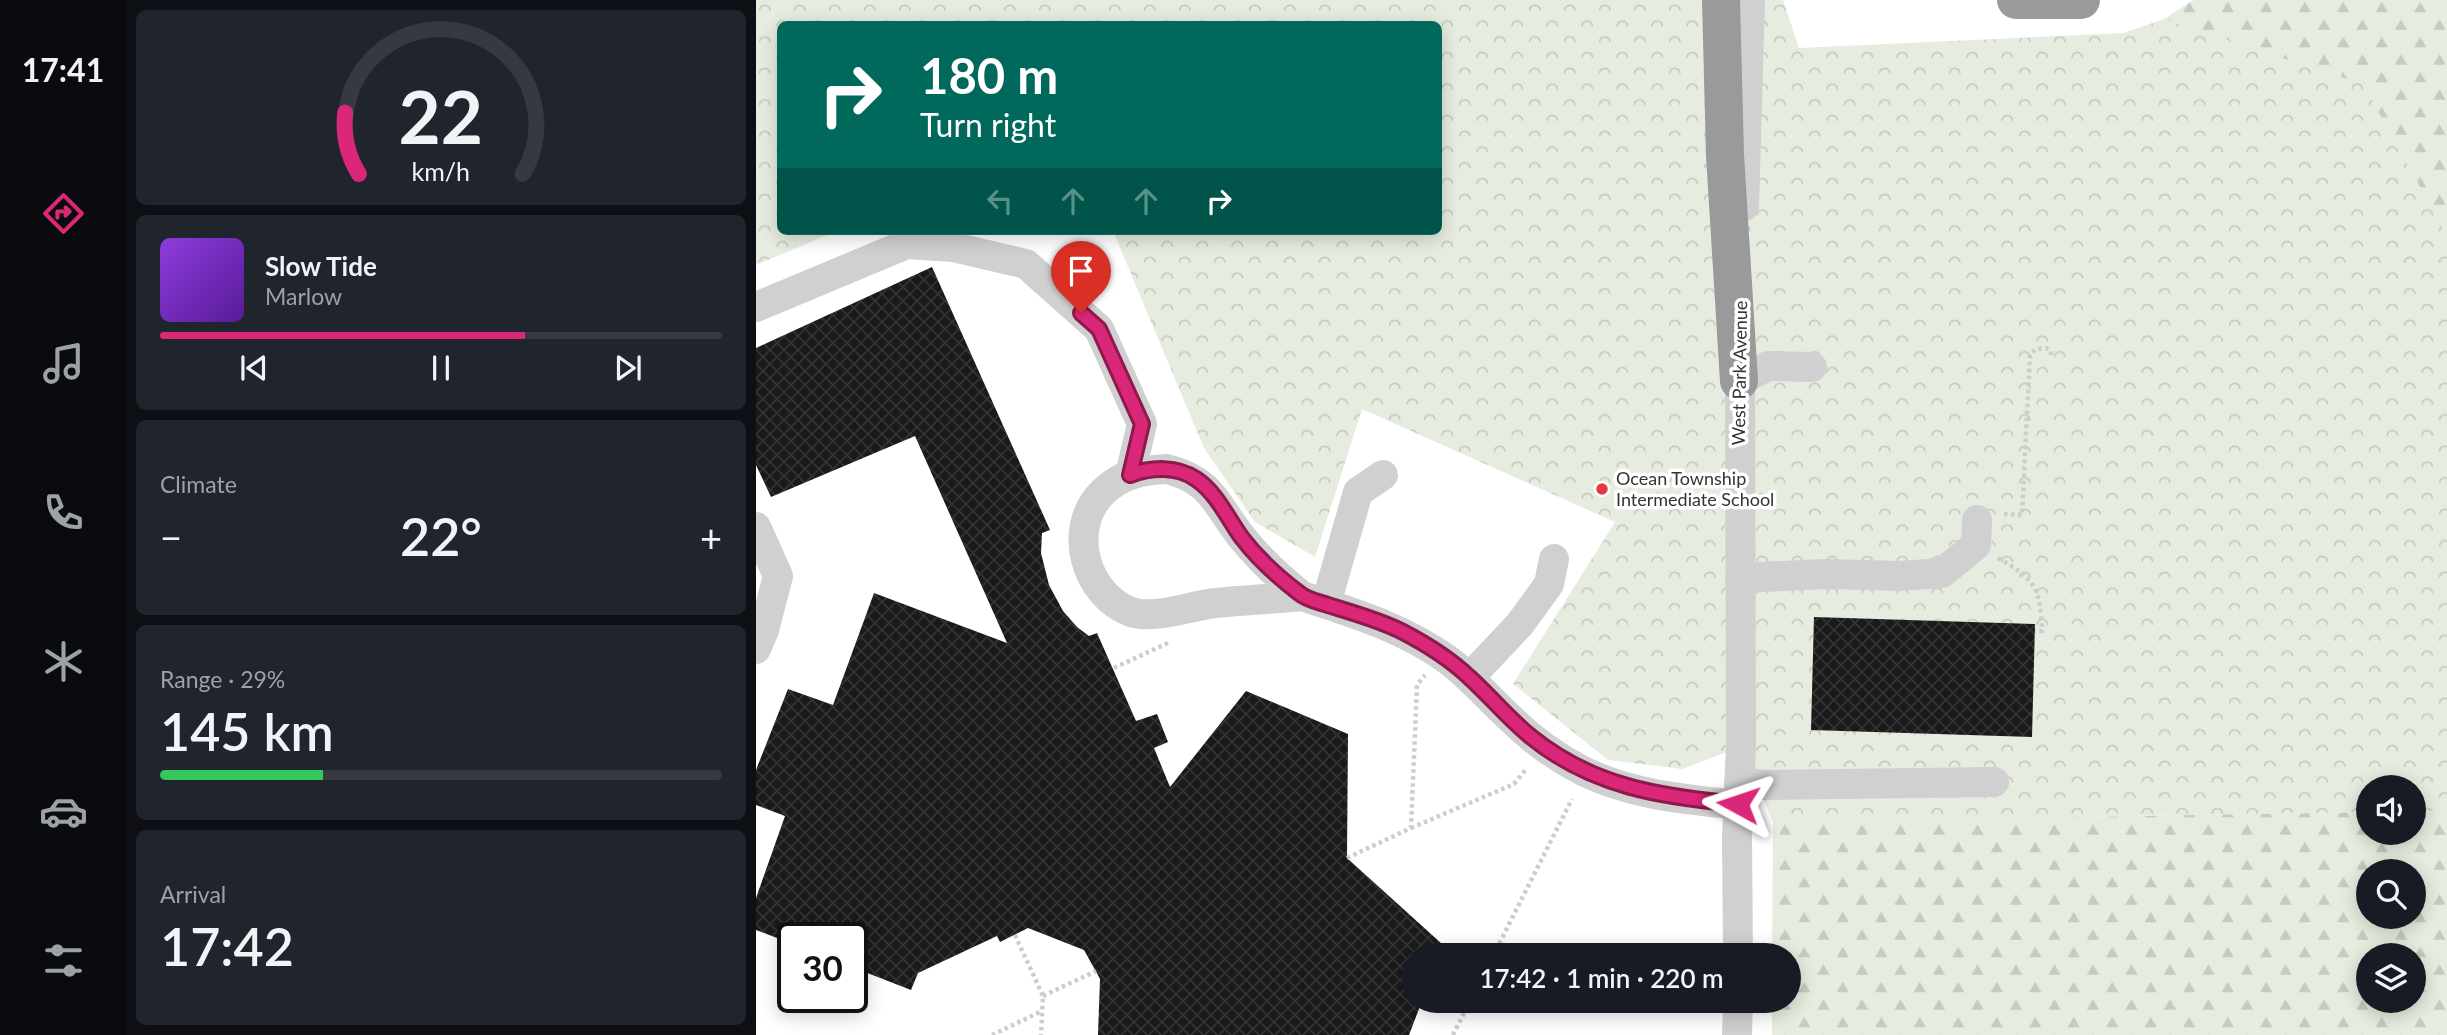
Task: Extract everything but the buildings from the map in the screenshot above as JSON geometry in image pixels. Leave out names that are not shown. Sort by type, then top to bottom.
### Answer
[{"type":"highway","points":[[1721,0],[1725,155],[1739,381]]},
{"type":"highway","points":[[2016,0],[2081,0]]},
{"type":"street","name":"West Park Avenue","points":[[1738,943],[1739,381],[1750,0]]},
{"type":"street","points":[[756,306],[907,244],[953,247],[1026,264],[1099,329],[1142,424],[1130,475]]},
{"type":"street","points":[[1739,381],[1768,366],[1812,367]]},
{"type":"street","points":[[1314,600],[1214,603],[1147,615],[1131,612],[1112,601],[1098,587],[1087,567],[1083,544],[1084,525],[1102,492],[1121,478],[1143,470],[1167,468],[1185,473],[1198,480],[1211,493],[1243,540],[1275,573],[1314,600],[1403,632],[1438,653],[1470,677],[1509,718],[1544,746],[1583,771],[1618,785],[1676,799],[1739,793],[1765,785],[1994,782]]},
{"type":"street","points":[[1314,600],[1358,492],[1383,475]]},
{"type":"street","points":[[1740,578],[1942,573],[1983,526]]},
{"type":"street","points":[[756,527],[778,576],[764,630],[756,649]]},
{"type":"street","points":[[1470,677],[1520,624],[1549,584],[1554,559]]},
{"type":"street","points":[[1737,1035],[1738,1013]]},
{"type":"path","points":[[2035,631],[2042,631],[2041,600],[2031,579],[1983,526],[2022,515],[2029,355],[2036,349],[2046,348],[2051,351],[2051,358]]},
{"type":"path","points":[[1114,668],[1179,637]]},
{"type":"path","points":[[1411,828],[1417,685],[1438,653]]},
{"type":"path","points":[[1347,858],[1514,784],[1544,746]]},
{"type":"path","points":[[1500,943],[1572,799]]},
{"type":"path","points":[[1015,935],[1043,996],[1041,1035]]},
{"type":"path","points":[[1043,996],[1096,971]]},
{"type":"path","points":[[992,1035],[1042,1011]]},
{"type":"path","points":[[1453,1035],[1464,1013]]},
{"type":"green space","points":[[756,0],[1783,0],[1799,48],[2124,33],[2164,19],[2363,84],[2447,232],[2447,811],[2426,811],[2426,775],[2356,775],[2356,812],[1773,822],[1741,747],[1682,769],[1608,760],[1513,684],[1615,522],[1362,409],[1315,557],[1255,522],[1204,448],[1115,235],[1442,235],[1442,21],[777,21],[777,235],[827,235],[756,265]]},
{"type":"green space","points":[[2193,0],[2447,0],[2447,232],[2164,19]]},
{"type":"green space","points":[[2426,811],[2447,811],[2447,1035],[1772,1035],[1772,1013],[1801,1013],[1801,943],[1772,943],[1773,822],[2356,812],[2356,845],[2426,845]]},
{"type":"place","name":"Ocean Township Intermediate School","points":[[1602,489]]},
{"type":"route","points":[[1081,313],[1099,329],[1142,424],[1130,475],[1143,470],[1167,468],[1198,480],[1211,493],[1243,540],[1302,596],[1377,621],[1403,632],[1438,653],[1470,677],[1531,737],[1583,771],[1618,785],[1676,799],[1738,804]]}]
